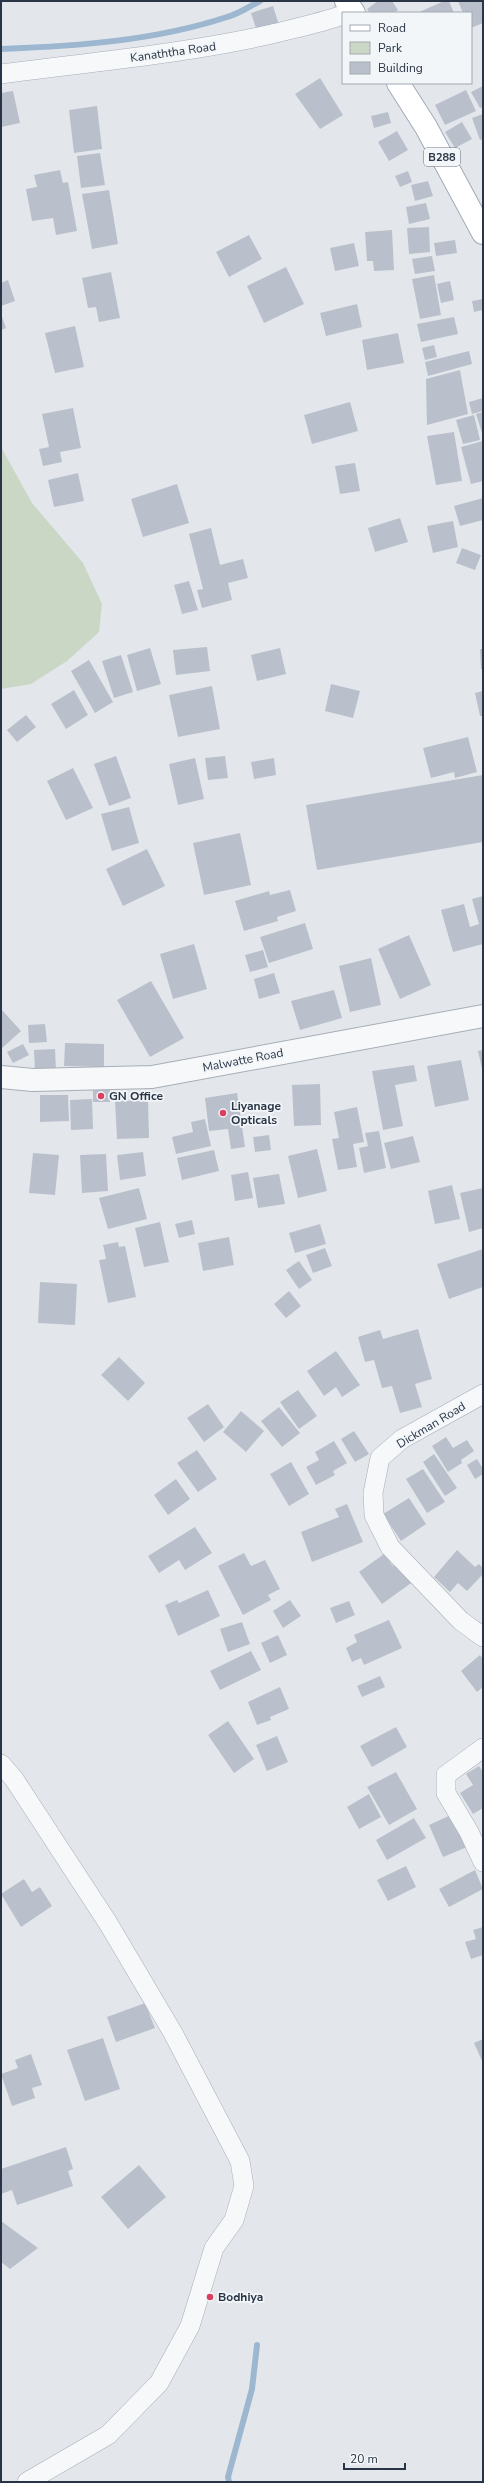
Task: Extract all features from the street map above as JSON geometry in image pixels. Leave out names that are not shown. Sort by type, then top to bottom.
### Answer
[{"type":"main road","name":"B288","points":[[399,84],[426,127],[483,233]]},
{"type":"street","name":"Kanaththa Road","points":[[1,74],[137,58],[236,42],[326,22],[342,14]]},
{"type":"street","name":"Malwatte Road","points":[[1,1077],[33,1080],[152,1077],[483,1016]]},
{"type":"street","name":"Dickman Road","points":[[483,1394],[402,1439],[380,1458],[373,1493],[374,1516],[390,1546],[461,1621],[483,1637]]},
{"type":"street","points":[[483,1748],[446,1775],[446,1793],[469,1832],[483,1862]]},
{"type":"street","points":[[1,1764],[14,1779],[108,1923],[173,2033],[240,2161],[244,2186],[234,2220],[214,2248],[190,2326],[159,2383],[108,2434],[27,2482]]},
{"type":"green space","points":[[1,447],[32,503],[83,563],[102,604],[99,632],[67,661],[31,684],[1,689]]},
{"type":"building","points":[[378,1],[392,1],[398,10],[395,12],[369,12],[367,9]]},
{"type":"building","points":[[444,1],[449,1],[454,12],[419,12]]},
{"type":"building","points":[[458,1],[483,1],[483,23],[472,28],[472,12],[463,12]]},
{"type":"building","points":[[273,6],[279,25],[257,31],[251,13]]},
{"type":"building","points":[[320,78],[343,115],[320,129],[295,94]]},
{"type":"building","points":[[483,86],[483,107],[480,108],[471,92]]},
{"type":"building","points":[[466,90],[476,111],[445,125],[435,105]]},
{"type":"building","points":[[13,91],[20,123],[1,127],[1,93]]},
{"type":"building","points":[[97,106],[102,149],[74,153],[69,110]]},
{"type":"building","points":[[388,112],[391,123],[374,128],[371,116]]},
{"type":"building","points":[[483,114],[483,139],[480,140],[472,118]]},
{"type":"building","points":[[462,122],[472,139],[455,148],[445,132]]},
{"type":"building","points":[[397,131],[408,150],[389,161],[378,142]]},
{"type":"building","points":[[100,153],[105,185],[81,188],[77,156]]},
{"type":"building","points":[[60,170],[63,183],[68,182],[77,231],[56,235],[53,218],[32,221],[26,189],[37,187],[34,175]]},
{"type":"building","points":[[408,171],[412,182],[400,187],[395,176]]},
{"type":"building","points":[[428,181],[433,196],[415,201],[411,185]]},
{"type":"building","points":[[109,190],[118,244],[92,249],[82,194]]},
{"type":"building","points":[[426,203],[430,219],[409,224],[406,207]]},
{"type":"building","points":[[429,227],[430,252],[409,254],[407,228]]},
{"type":"building","points":[[392,230],[394,270],[374,271],[373,261],[367,261],[365,232]]},
{"type":"building","points":[[249,235],[262,259],[229,277],[216,252]]},
{"type":"building","points":[[455,240],[457,253],[436,256],[434,243]]},
{"type":"building","points":[[354,243],[359,266],[335,271],[330,248]]},
{"type":"building","points":[[432,256],[435,271],[415,274],[412,259]]},
{"type":"building","points":[[286,267],[304,304],[264,323],[247,286]]},
{"type":"building","points":[[111,272],[120,318],[99,322],[96,307],[88,308],[82,278]]},
{"type":"building","points":[[434,275],[441,315],[420,319],[412,279]]},
{"type":"building","points":[[8,280],[15,301],[1,306],[1,283]]},
{"type":"building","points":[[450,281],[454,300],[441,303],[437,284]]},
{"type":"building","points":[[483,299],[483,310],[474,312],[472,301]]},
{"type":"building","points":[[357,304],[362,327],[326,336],[320,313]]},
{"type":"building","points":[[1,314],[6,328],[1,330]]},
{"type":"building","points":[[454,317],[458,334],[421,342],[417,324]]},
{"type":"building","points":[[75,326],[84,367],[55,373],[45,333]]},
{"type":"building","points":[[398,333],[404,363],[367,370],[362,340]]},
{"type":"building","points":[[434,345],[437,357],[425,360],[422,348]]},
{"type":"building","points":[[469,351],[472,364],[428,376],[425,362]]},
{"type":"building","points":[[460,370],[468,414],[427,425],[426,379]]},
{"type":"building","points":[[483,398],[483,411],[472,414],[469,402]]},
{"type":"building","points":[[350,402],[358,431],[312,444],[304,415]]},
{"type":"building","points":[[73,408],[81,448],[60,452],[62,462],[43,466],[39,449],[49,447],[42,414]]},
{"type":"building","points":[[483,412],[483,436],[476,414]]},
{"type":"building","points":[[474,415],[480,440],[463,444],[456,420]]},
{"type":"building","points":[[454,432],[462,481],[436,485],[427,436]]},
{"type":"building","points":[[483,441],[483,481],[471,484],[461,447]]},
{"type":"building","points":[[355,463],[360,491],[340,494],[335,466]]},
{"type":"building","points":[[78,473],[84,501],[54,507],[48,480]]},
{"type":"building","points":[[177,484],[189,523],[143,537],[131,499]]},
{"type":"building","points":[[483,498],[483,520],[460,526],[454,506]]},
{"type":"building","points":[[400,518],[408,542],[375,552],[368,528]]},
{"type":"building","points":[[453,521],[458,547],[433,553],[427,526]]},
{"type":"building","points":[[211,528],[220,565],[243,559],[248,578],[228,583],[232,600],[202,608],[197,590],[203,589],[189,534]]},
{"type":"building","points":[[462,548],[481,555],[475,570],[456,563]]},
{"type":"building","points":[[189,581],[198,610],[182,614],[174,585]]},
{"type":"building","points":[[207,647],[210,671],[176,675],[173,650]]},
{"type":"building","points":[[150,648],[161,684],[137,691],[127,655]]},
{"type":"building","points":[[280,648],[286,674],[257,681],[251,655]]},
{"type":"building","points":[[480,649],[483,649],[483,669],[481,669]]},
{"type":"building","points":[[121,655],[133,692],[114,698],[102,661]]},
{"type":"building","points":[[89,660],[113,702],[95,713],[71,671]]},
{"type":"building","points":[[331,684],[360,691],[353,718],[325,711]]},
{"type":"building","points":[[212,686],[220,729],[178,737],[169,695]]},
{"type":"building","points":[[74,690],[88,715],[66,729],[51,704]]},
{"type":"building","points":[[483,691],[483,716],[480,716],[475,693]]},
{"type":"building","points":[[26,715],[36,727],[17,742],[7,730]]},
{"type":"building","points":[[468,737],[477,772],[455,778],[454,772],[431,778],[423,748]]},
{"type":"building","points":[[116,756],[131,798],[109,806],[94,764]]},
{"type":"building","points":[[225,756],[228,778],[208,780],[205,758]]},
{"type":"building","points":[[195,758],[204,799],[178,805],[169,764]]},
{"type":"building","points":[[274,758],[276,775],[254,779],[251,762]]},
{"type":"building","points":[[73,768],[93,808],[66,820],[47,781]]},
{"type":"building","points":[[483,775],[483,842],[317,870],[306,805]]},
{"type":"building","points":[[129,807],[139,843],[112,851],[101,814]]},
{"type":"building","points":[[240,833],[251,885],[204,895],[193,843]]},
{"type":"building","points":[[147,849],[165,886],[123,906],[106,869]]},
{"type":"building","points":[[290,890],[296,911],[277,917],[278,921],[244,931],[235,901],[269,891],[270,895]]},
{"type":"building","points":[[483,896],[483,944],[453,952],[441,910],[464,904],[470,927],[479,924],[472,899]]},
{"type":"building","points":[[305,923],[313,949],[269,963],[260,937]]},
{"type":"building","points":[[409,935],[431,985],[400,999],[378,949]]},
{"type":"building","points":[[194,944],[207,989],[173,999],[160,954]]},
{"type":"building","points":[[263,950],[268,967],[250,972],[245,955]]},
{"type":"building","points":[[371,958],[381,1005],[350,1012],[339,966]]},
{"type":"building","points":[[274,973],[280,993],[259,999],[254,979]]},
{"type":"building","points":[[151,981],[184,1038],[150,1057],[117,1000]]},
{"type":"building","points":[[334,990],[342,1018],[300,1030],[291,1001]]},
{"type":"building","points":[[1,1009],[21,1031],[1,1049]]},
{"type":"building","points":[[45,1024],[47,1042],[29,1043],[28,1025]]},
{"type":"building","points":[[65,1043],[104,1044],[104,1067],[64,1066]]},
{"type":"building","points":[[23,1044],[29,1055],[13,1063],[7,1052]]},
{"type":"building","points":[[55,1049],[56,1070],[35,1071],[34,1050]]},
{"type":"building","points":[[483,1050],[483,1069],[482,1069],[478,1051]]},
{"type":"building","points":[[461,1060],[469,1100],[435,1107],[427,1066]]},
{"type":"building","points":[[414,1065],[417,1081],[395,1085],[403,1126],[383,1130],[372,1071]]},
{"type":"building","points":[[320,1084],[321,1125],[294,1126],[292,1085]]},
{"type":"building","name":"GN Office","points":[[93,1089],[110,1089],[110,1102],[93,1102]]},
{"type":"building","name":"Liyanage Opticals","points":[[237,1093],[245,1147],[231,1149],[228,1129],[209,1131],[205,1098]]},
{"type":"building","points":[[40,1095],[68,1095],[69,1121],[40,1122]]},
{"type":"building","points":[[92,1099],[93,1129],[71,1130],[70,1100]]},
{"type":"building","points":[[148,1100],[149,1138],[117,1139],[115,1101]]},
{"type":"building","points":[[357,1107],[364,1142],[353,1144],[357,1167],[338,1170],[332,1139],[339,1138],[334,1112]]},
{"type":"building","points":[[205,1119],[211,1146],[176,1154],[172,1137],[193,1132],[191,1122]]},
{"type":"building","points":[[379,1131],[386,1168],[364,1173],[359,1148],[368,1146],[365,1133]]},
{"type":"building","points":[[269,1135],[271,1150],[255,1152],[253,1137]]},
{"type":"building","points":[[413,1136],[420,1162],[391,1169],[384,1143]]},
{"type":"building","points":[[317,1149],[327,1191],[298,1198],[288,1156]]},
{"type":"building","points":[[214,1150],[219,1171],[182,1180],[177,1158]]},
{"type":"building","points":[[143,1152],[146,1176],[120,1180],[117,1155]]},
{"type":"building","points":[[33,1153],[59,1155],[55,1195],[29,1193]]},
{"type":"building","points":[[106,1154],[108,1191],[82,1193],[80,1155]]},
{"type":"building","points":[[248,1172],[253,1198],[235,1201],[231,1175]]},
{"type":"building","points":[[279,1174],[285,1204],[258,1208],[253,1178]]},
{"type":"building","points":[[452,1185],[460,1219],[435,1224],[428,1191]]},
{"type":"building","points":[[139,1188],[147,1219],[108,1229],[99,1198]]},
{"type":"building","points":[[483,1188],[483,1228],[469,1232],[460,1193]]},
{"type":"building","points":[[192,1220],[195,1234],[179,1238],[175,1224]]},
{"type":"building","points":[[160,1222],[169,1262],[144,1267],[135,1228]]},
{"type":"building","points":[[320,1224],[326,1244],[295,1253],[289,1233]]},
{"type":"building","points":[[229,1237],[234,1265],[203,1271],[198,1243]]},
{"type":"building","points":[[118,1242],[119,1247],[125,1246],[136,1297],[108,1303],[99,1260],[106,1259],[103,1245]]},
{"type":"building","points":[[325,1248],[332,1266],[313,1273],[306,1255]]},
{"type":"building","points":[[483,1249],[483,1287],[449,1299],[437,1264]]},
{"type":"building","points":[[299,1261],[312,1280],[299,1289],[286,1270]]},
{"type":"building","points":[[40,1282],[77,1284],[75,1325],[38,1323]]},
{"type":"building","points":[[289,1291],[301,1306],[286,1318],[274,1304]]},
{"type":"building","points":[[418,1329],[432,1379],[415,1384],[422,1407],[400,1413],[392,1386],[382,1388],[374,1360],[365,1362],[358,1337],[380,1330],[383,1339]]},
{"type":"building","points":[[336,1351],[360,1385],[342,1397],[336,1387],[324,1396],[307,1371]]},
{"type":"building","points":[[119,1357],[145,1383],[128,1401],[101,1375]]},
{"type":"building","points":[[298,1390],[317,1416],[299,1429],[280,1402]]},
{"type":"building","points":[[208,1404],[224,1427],[204,1442],[187,1418]]},
{"type":"building","points":[[279,1407],[300,1433],[282,1447],[261,1421]]},
{"type":"building","points":[[241,1411],[264,1431],[246,1452],[223,1432]]},
{"type":"building","points":[[354,1431],[369,1454],[355,1462],[341,1439]]},
{"type":"building","points":[[446,1437],[453,1448],[467,1440],[474,1451],[461,1460],[462,1463],[448,1472],[432,1446]]},
{"type":"building","points":[[334,1441],[347,1463],[333,1471],[335,1475],[316,1485],[306,1467],[319,1460],[315,1452]]},
{"type":"building","points":[[197,1450],[217,1479],[198,1492],[177,1463]]},
{"type":"building","points":[[434,1454],[457,1488],[445,1496],[423,1462]]},
{"type":"building","points":[[477,1459],[483,1469],[483,1474],[475,1479],[467,1465]]},
{"type":"building","points":[[291,1462],[309,1494],[289,1506],[270,1474]]},
{"type":"building","points":[[423,1469],[445,1502],[427,1513],[406,1479]]},
{"type":"building","points":[[176,1479],[190,1499],[168,1515],[154,1495]]},
{"type":"building","points":[[409,1498],[426,1524],[401,1541],[383,1514]]},
{"type":"building","points":[[347,1504],[363,1542],[312,1562],[301,1532],[339,1517],[335,1509]]},
{"type":"building","points":[[195,1527],[212,1553],[185,1570],[179,1560],[159,1573],[148,1556]]},
{"type":"building","points":[[457,1550],[475,1567],[479,1564],[483,1568],[483,1574],[467,1591],[458,1583],[450,1592],[434,1577]]},
{"type":"building","points":[[244,1553],[251,1566],[265,1560],[280,1589],[268,1595],[271,1600],[243,1615],[218,1566]]},
{"type":"building","points":[[384,1554],[393,1566],[400,1561],[414,1581],[382,1604],[359,1572]]},
{"type":"building","points":[[208,1590],[220,1616],[178,1636],[165,1605],[177,1600],[179,1603]]},
{"type":"building","points":[[290,1600],[301,1616],[283,1628],[273,1611]]},
{"type":"building","points":[[349,1601],[355,1615],[336,1623],[330,1608]]},
{"type":"building","points":[[389,1620],[402,1648],[364,1665],[361,1658],[352,1662],[346,1648],[357,1642],[354,1635]]},
{"type":"building","points":[[242,1622],[250,1644],[228,1652],[220,1629]]},
{"type":"building","points":[[278,1635],[287,1655],[270,1663],[261,1643]]},
{"type":"building","points":[[251,1651],[261,1670],[220,1690],[210,1671]]},
{"type":"building","points":[[480,1655],[483,1659],[483,1687],[477,1692],[461,1671]]},
{"type":"building","points":[[380,1676],[385,1687],[362,1697],[357,1686]]},
{"type":"building","points":[[280,1687],[289,1709],[270,1717],[271,1720],[257,1725],[248,1702]]},
{"type":"building","points":[[228,1721],[254,1759],[234,1773],[208,1735]]},
{"type":"building","points":[[396,1727],[407,1747],[372,1767],[360,1746]]},
{"type":"building","points":[[277,1736],[288,1762],[267,1771],[256,1745]]},
{"type":"building","points":[[479,1766],[483,1772],[483,1808],[473,1814],[460,1793],[473,1785],[466,1774]]},
{"type":"building","points":[[396,1772],[417,1809],[389,1825],[367,1787]]},
{"type":"building","points":[[369,1794],[381,1817],[359,1829],[347,1807]]},
{"type":"building","points":[[453,1814],[467,1847],[443,1857],[429,1825]]},
{"type":"building","points":[[414,1818],[426,1838],[387,1860],[376,1840]]},
{"type":"building","points":[[406,1866],[416,1887],[388,1901],[377,1880]]},
{"type":"building","points":[[475,1870],[483,1889],[449,1907],[439,1889]]},
{"type":"building","points":[[24,1879],[32,1892],[40,1887],[52,1906],[21,1927],[1,1894]]},
{"type":"building","points":[[483,1927],[483,1955],[471,1959],[465,1942],[476,1939],[473,1930]]},
{"type":"building","points":[[145,2003],[155,2028],[116,2042],[107,2017]]},
{"type":"building","points":[[103,2038],[120,2089],[85,2101],[67,2050]]},
{"type":"building","points":[[483,2039],[483,2063],[474,2043]]},
{"type":"building","points":[[31,2054],[42,2085],[32,2088],[35,2098],[12,2106],[1,2074],[18,2068],[15,2060]]},
{"type":"building","points":[[66,2147],[73,2169],[68,2171],[73,2186],[17,2205],[12,2190],[1,2194],[1,2169]]},
{"type":"building","points":[[139,2165],[166,2197],[128,2229],[101,2197]]},
{"type":"building","points":[[1,2221],[38,2248],[10,2269],[1,2262]]},
{"type":"waterway","points":[[1,49],[87,44],[172,32],[231,16],[260,1]]},
{"type":"waterway","points":[[229,2482],[228,2477],[252,2389],[257,2345]]},
{"type":"place","name":"GN Office","points":[[101,1096]]},
{"type":"place","name":"Liyanage Opticals","points":[[223,1113]]},
{"type":"place","name":"Bodhiya","points":[[210,2297]]}]
